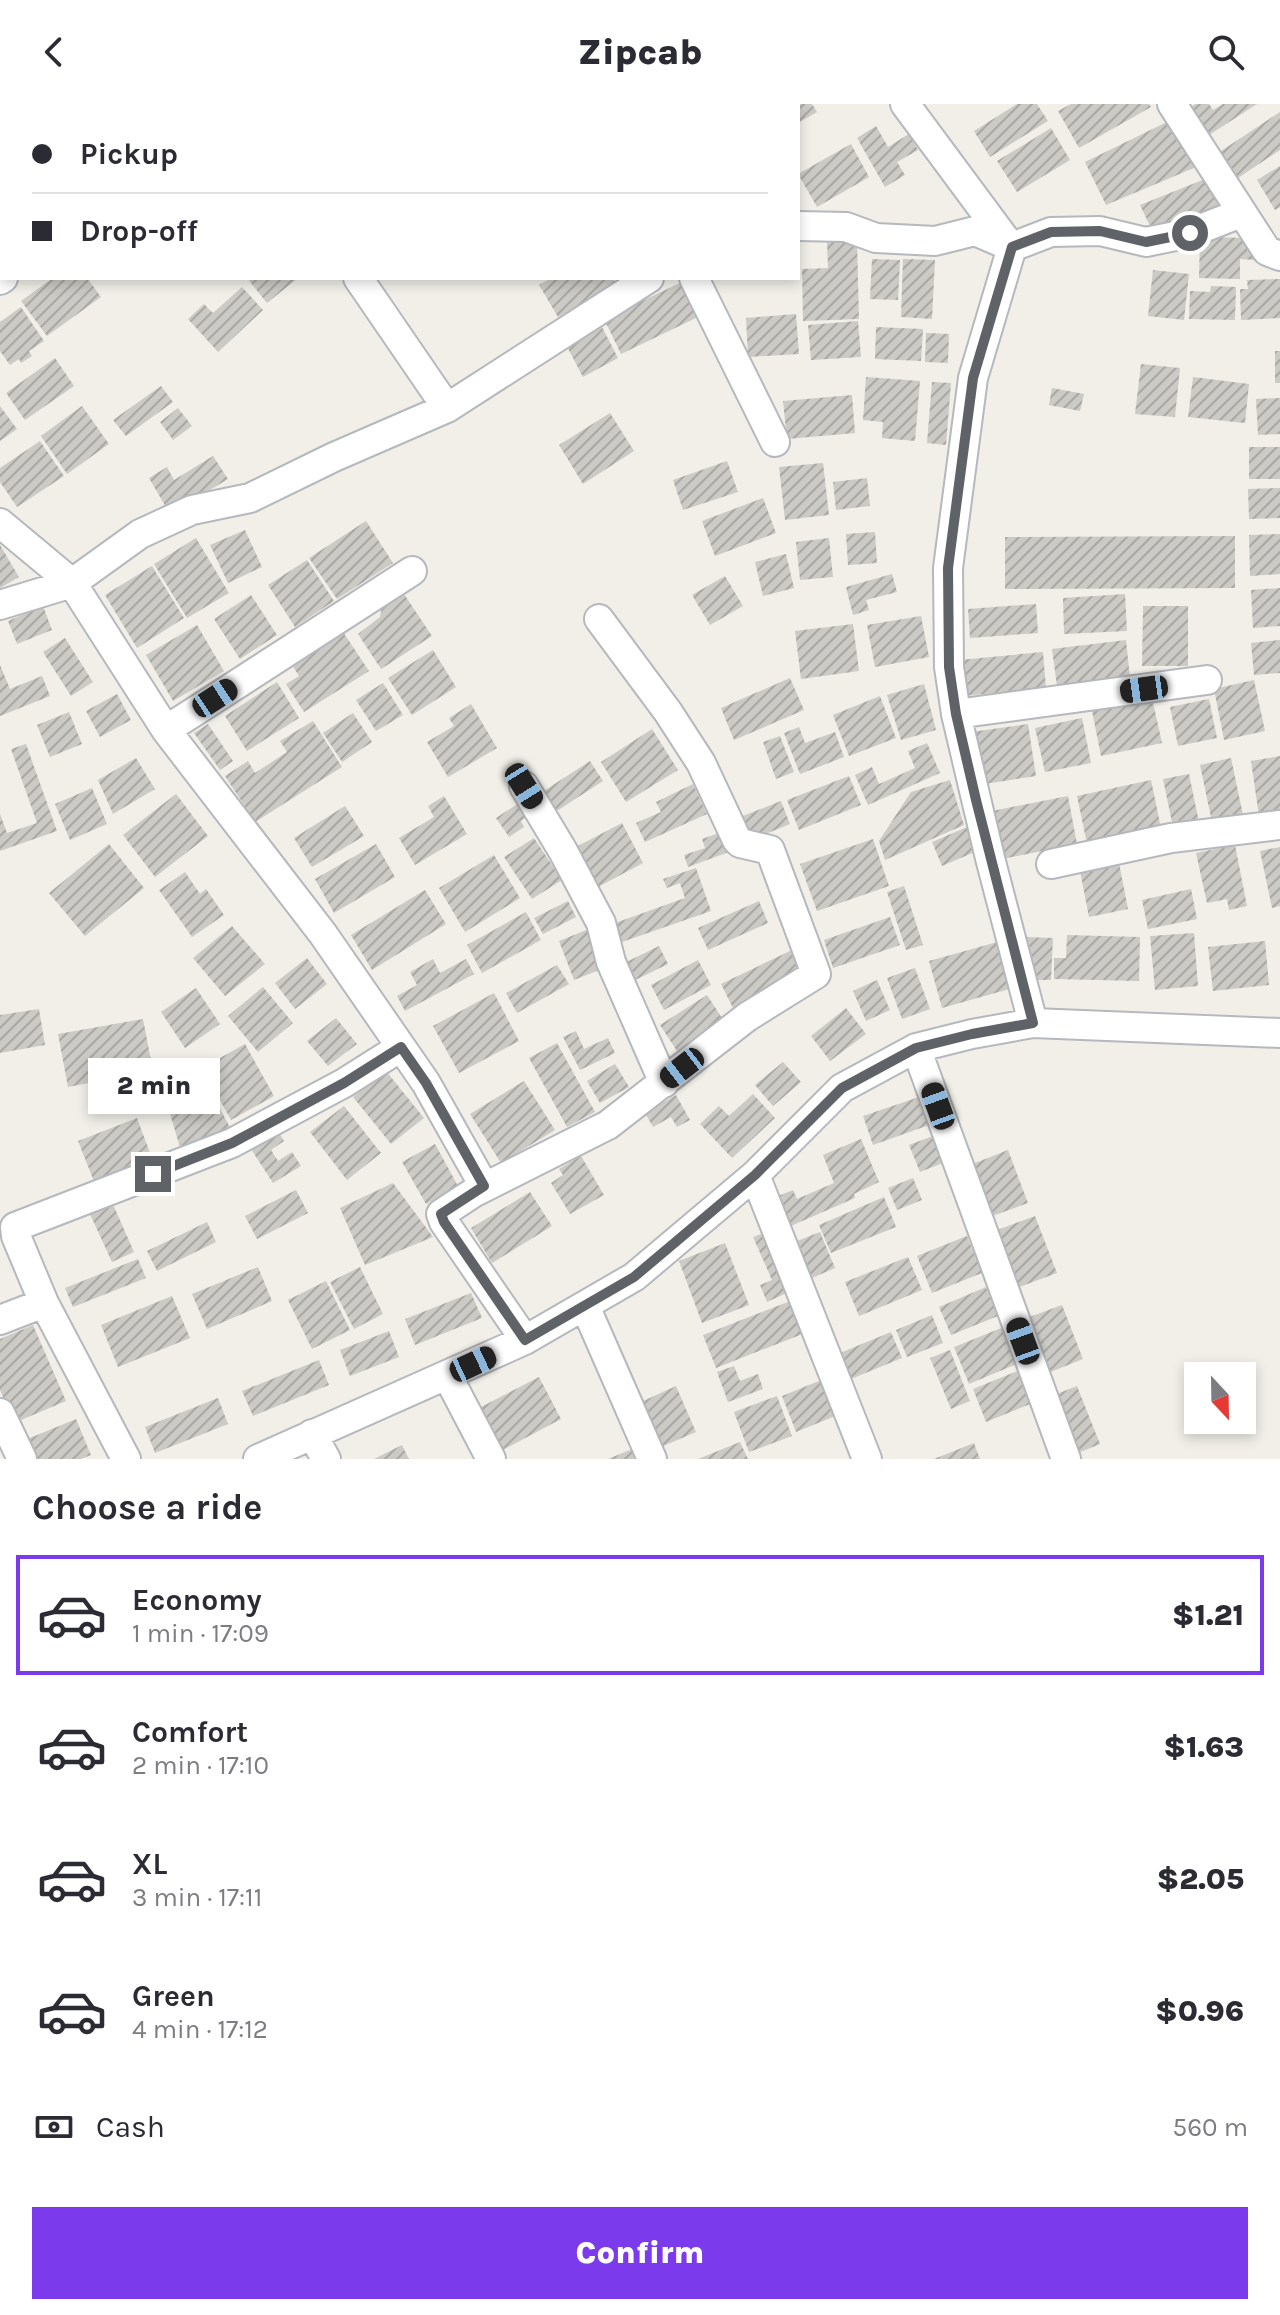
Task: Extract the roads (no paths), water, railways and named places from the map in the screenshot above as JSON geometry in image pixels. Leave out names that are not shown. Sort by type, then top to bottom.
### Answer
[{"type":"street","points":[[905,104],[1012,247]]},
{"type":"street","points":[[1172,104],[1267,251],[1280,256]]},
{"type":"street","points":[[800,226],[846,227],[876,238],[935,241],[975,231],[1012,247],[1051,232],[1100,231],[1146,242],[1190,233],[1241,213]]},
{"type":"street","points":[[1012,247],[973,378],[948,568],[949,667],[956,714],[1033,1023]]},
{"type":"street","points":[[359,280],[447,408]]},
{"type":"street","points":[[0,605],[72,583],[140,534],[192,510],[250,498],[447,408],[646,280]]},
{"type":"street","points":[[695,280],[775,442]]},
{"type":"street","points":[[0,523],[72,583],[166,730],[323,934],[426,1083],[484,1186]]},
{"type":"street","points":[[166,730],[412,571]]},
{"type":"street","points":[[525,1340],[441,1214],[484,1186],[608,1125],[747,1017],[816,974],[770,850],[737,840],[701,763],[668,712],[599,619]]},
{"type":"street","points":[[956,714],[1207,680]]},
{"type":"street","points":[[524,786],[601,923],[611,962],[664,1083]]},
{"type":"street","points":[[1051,864],[1171,838],[1280,825]]},
{"type":"street","points":[[258,1459],[525,1340],[634,1277],[755,1175],[842,1088],[916,1048],[1033,1023],[1280,1033]]},
{"type":"street","points":[[126,1459],[44,1303],[15,1227],[232,1143],[344,1083],[401,1047]]},
{"type":"street","points":[[916,1048],[1066,1459]]},
{"type":"street","points":[[755,1175],[867,1459]]},
{"type":"street","points":[[0,1320],[44,1303]]},
{"type":"street","points":[[585,1306],[652,1459]]},
{"type":"street","points":[[447,1375],[491,1459]]},
{"type":"street","points":[[0,1413],[22,1459]]},
{"type":"street","points":[[312,1434],[326,1459]]}]
